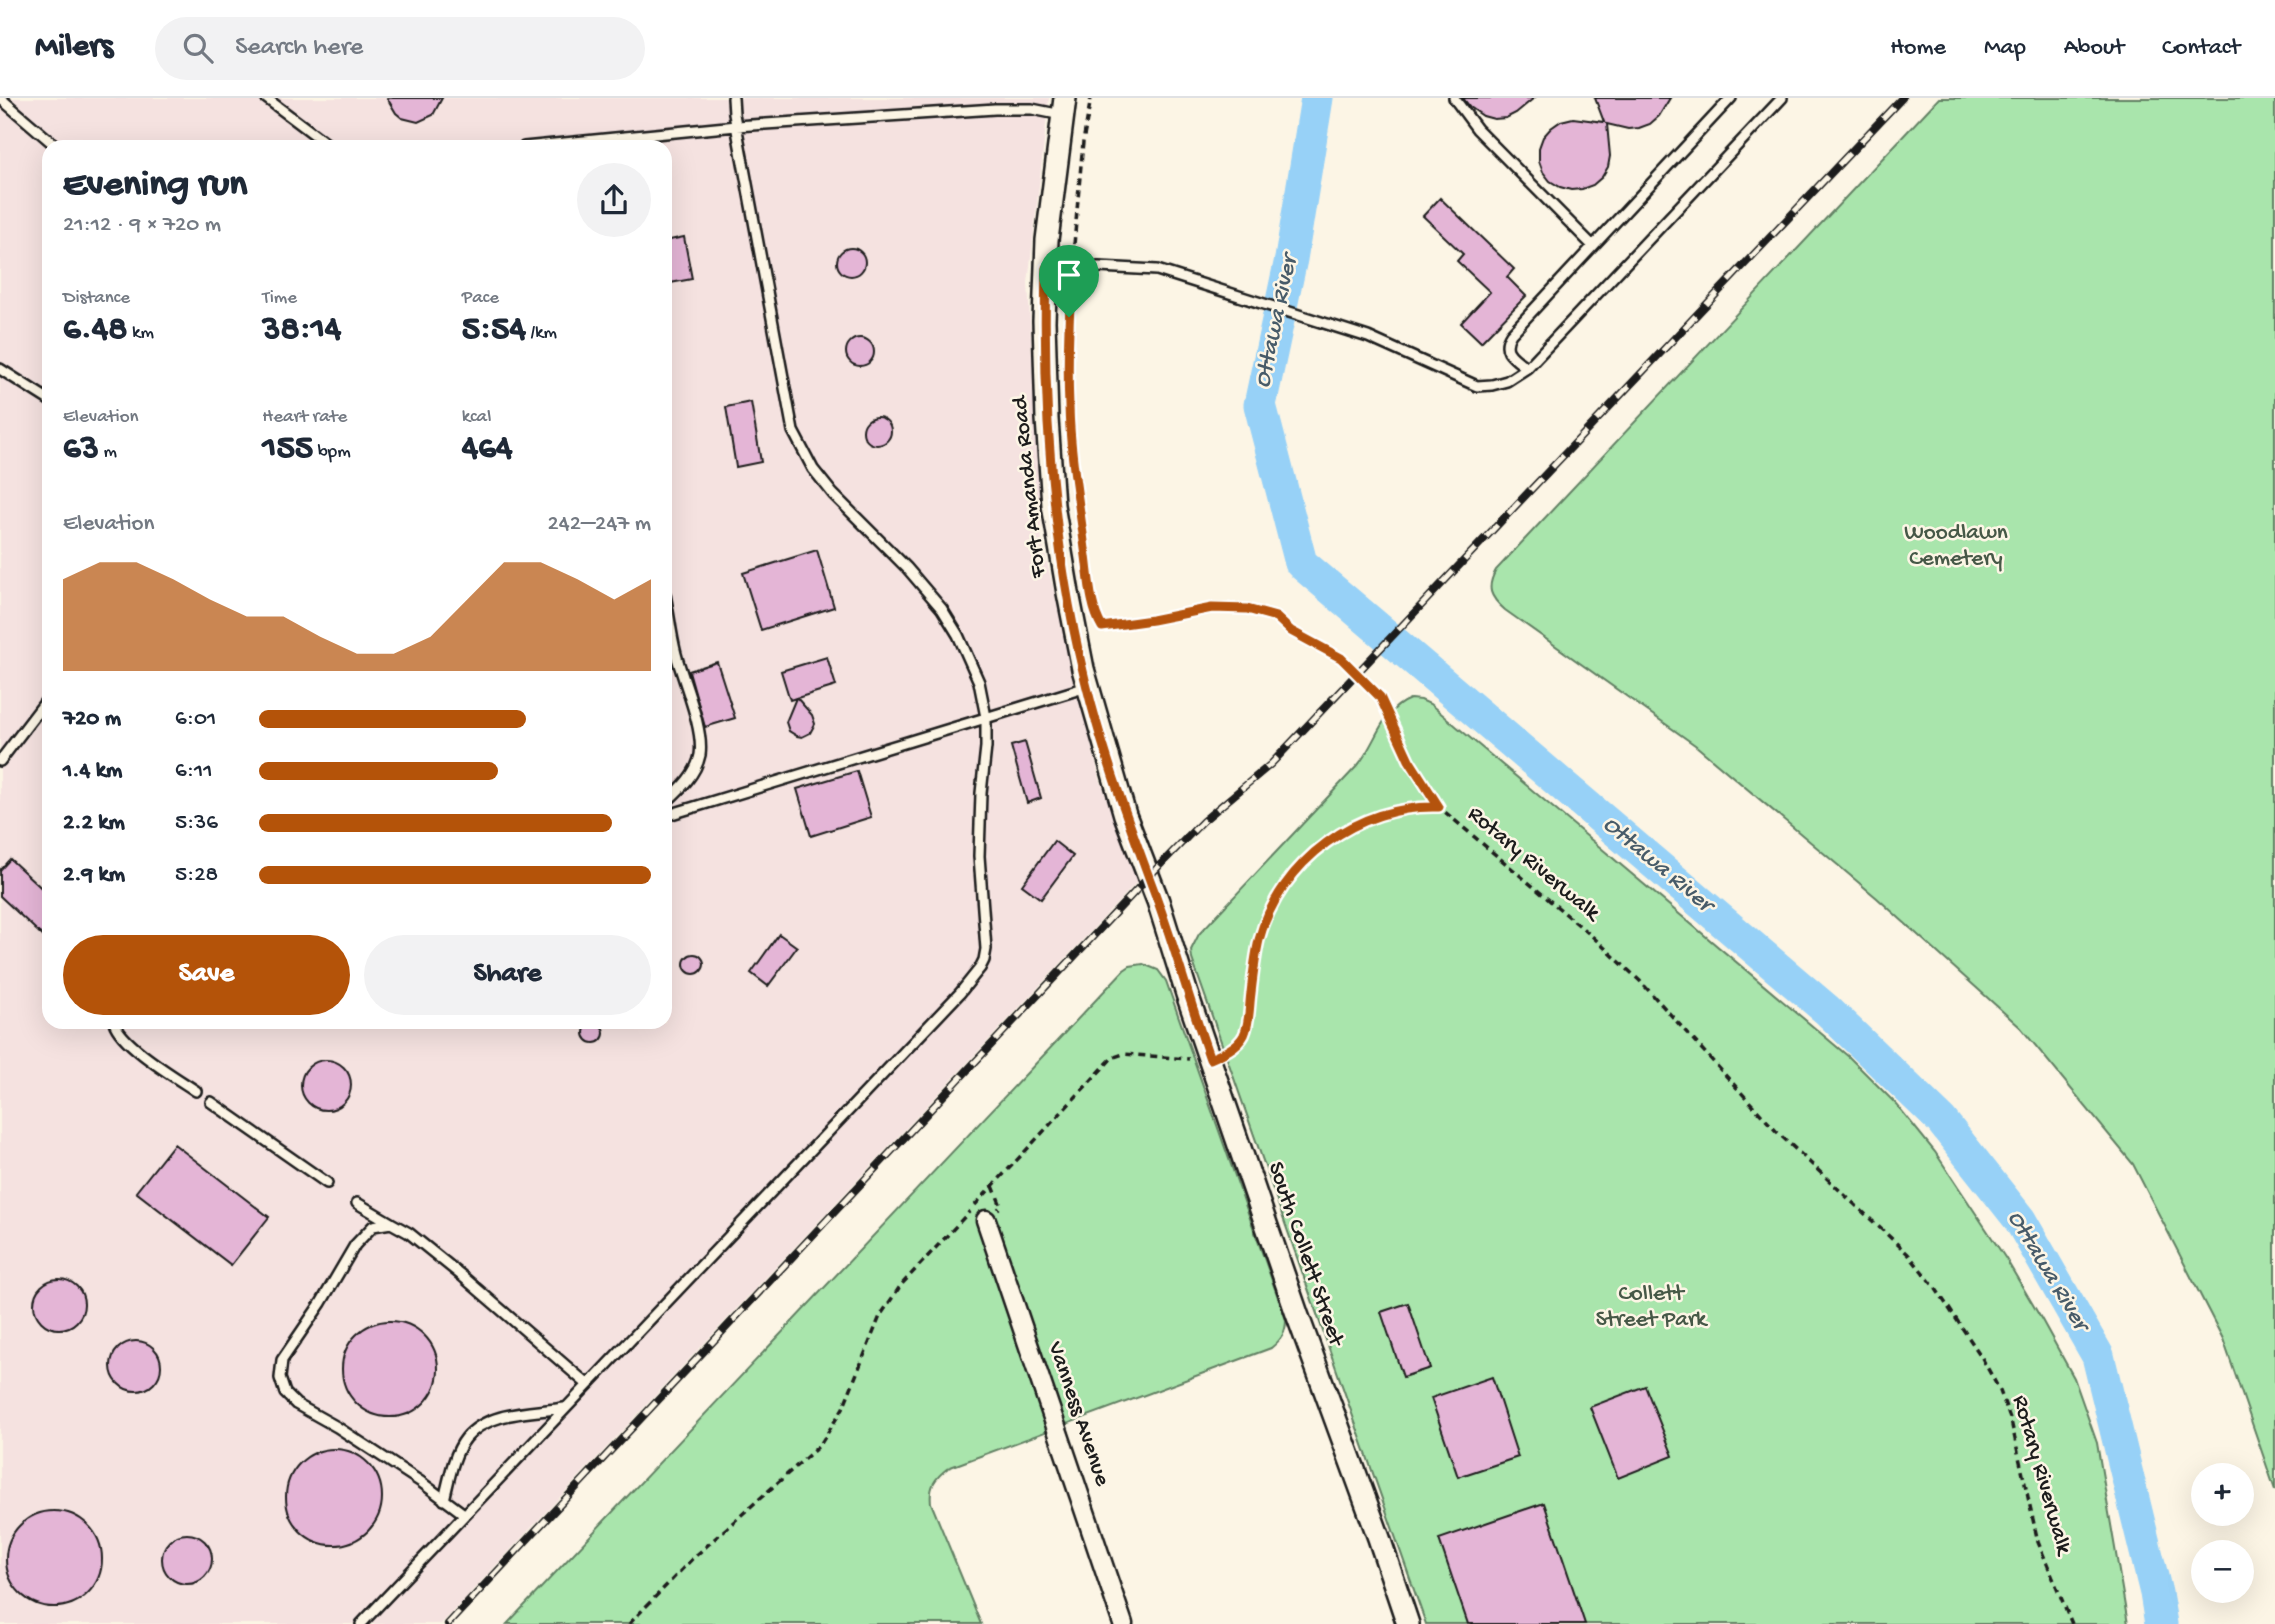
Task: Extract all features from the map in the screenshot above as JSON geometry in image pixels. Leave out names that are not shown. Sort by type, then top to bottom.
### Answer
[{"type":"street","name":"Fort Amanda Road","points":[[1064,106],[1049,210],[1044,321],[1054,505],[1087,687],[1125,815],[1158,901]]},
{"type":"street","name":"South Collett Street","points":[[1158,901],[1293,1301],[1408,1624]]},
{"type":"street","name":"Vanness Avenue","points":[[986,1220],[1123,1624]]},
{"type":"lane","points":[[0,98],[49,140]]},
{"type":"lane","points":[[265,98],[322,140]]},
{"type":"lane","points":[[361,1624],[960,993],[984,960],[986,949],[979,856],[986,717],[979,682],[958,635],[942,609],[907,568],[833,495],[813,469],[793,431],[733,98]]},
{"type":"lane","points":[[1454,98],[1477,129],[1593,246]]},
{"type":"lane","points":[[1527,368],[1509,355],[1507,340],[1731,98]]},
{"type":"lane","points":[[1046,268],[1157,270],[1368,337],[1476,386],[1492,386],[1507,381],[1527,368],[1782,98]]},
{"type":"lane","points":[[595,140],[736,126],[1064,106]]},
{"type":"lane","points":[[0,369],[42,396]]},
{"type":"lane","points":[[672,631],[701,745],[696,767],[672,796]]},
{"type":"lane","points":[[672,814],[1087,687]]},
{"type":"lane","points":[[0,761],[42,706]]},
{"type":"lane","points":[[117,1029],[136,1048],[196,1091]]},
{"type":"lane","points":[[211,1102],[327,1182]]},
{"type":"lane","points":[[357,1203],[409,1233],[587,1384]]},
{"type":"lane","points":[[391,1223],[373,1226],[355,1245],[321,1303],[282,1360],[279,1378],[285,1393],[296,1404],[337,1427],[464,1514]]},
{"type":"lane","points":[[444,1500],[452,1469],[465,1439],[479,1427],[491,1420],[507,1416],[564,1408]]},
{"type":"path","name":"Rotary Riverwalk","points":[[1091,98],[1083,142],[1072,268],[1069,409],[1077,493],[1098,621],[1102,627],[1212,608],[1247,609],[1276,617],[1291,631],[1341,658],[1380,697],[1409,760],[1439,807],[1593,937],[1640,981],[1776,1131],[1908,1254],[1936,1289],[1981,1356],[2000,1391],[2011,1421],[2038,1542],[2071,1624]]},
{"type":"path","points":[[629,1624],[692,1559],[820,1445],[843,1408],[880,1316],[901,1285],[1112,1058],[1123,1054],[1172,1059],[1210,1059],[1236,1045],[1243,1037],[1248,1016],[1264,924],[1274,903],[1299,867],[1321,845],[1353,825],[1415,806],[1439,807]]},
{"type":"shaded area","points":[[0,98],[1049,98],[1028,283],[1042,542],[1099,776],[1137,882],[441,1624],[0,1624]]},
{"type":"green space","name":"Woodlawn Cemetery","points":[[1939,98],[2275,98],[2275,1490],[2223,1339],[2133,1164],[2021,1028],[1877,898],[1695,745],[1505,610],[1491,592],[1491,582],[1496,570]]},
{"type":"green space","name":"Collett Street Park","points":[[1410,699],[1430,704],[1849,1057],[1897,1105],[1935,1152],[2006,1259],[2074,1378],[2097,1443],[2128,1624],[1426,1624],[1191,950],[1199,934],[1358,765],[1392,711]]},
{"type":"green space","points":[[1143,964],[1158,970],[1166,981],[1286,1320],[1284,1332],[1278,1342],[1271,1348],[948,1468],[940,1475],[932,1487],[931,1503],[981,1624],[507,1624],[1124,970]]},
{"type":"building","points":[[387,98],[442,98],[433,115],[418,122],[402,118]]},
{"type":"building","points":[[1463,98],[1534,98],[1516,113],[1506,118],[1494,119],[1483,116]]},
{"type":"building","points":[[1595,98],[1670,98],[1659,116],[1650,124],[1628,129],[1607,124],[1610,156],[1602,177],[1593,185],[1582,189],[1560,187],[1550,181],[1539,161],[1539,148],[1543,137],[1561,121],[1573,118],[1604,122]]},
{"type":"building","points":[[1440,198],[1514,269],[1507,277],[1526,296],[1481,342],[1461,323],[1490,292],[1457,261],[1463,254],[1423,216]]},
{"type":"building","points":[[684,237],[692,279],[672,283],[672,240]]},
{"type":"building","points":[[851,248],[861,252],[865,262],[861,272],[851,276],[841,272],[837,262],[841,252]]},
{"type":"building","points":[[860,338],[870,342],[874,352],[870,362],[860,366],[850,362],[846,352],[850,342]]},
{"type":"building","points":[[751,402],[761,462],[736,467],[726,407]]},
{"type":"building","points":[[877,417],[887,421],[891,431],[887,441],[877,445],[867,441],[863,431],[867,421]]},
{"type":"building","points":[[817,550],[834,607],[761,630],[743,573]]},
{"type":"building","points":[[827,657],[836,686],[797,698],[812,715],[815,724],[810,733],[797,736],[789,731],[786,722],[796,698],[790,700],[781,671]]},
{"type":"building","points":[[717,662],[735,718],[705,727],[689,671]]},
{"type":"building","points":[[1025,742],[1041,798],[1027,803],[1011,746]]},
{"type":"building","points":[[857,771],[871,817],[811,836],[797,789]]},
{"type":"building","points":[[1054,841],[1073,856],[1041,899],[1022,885]]},
{"type":"building","points":[[10,859],[42,889],[42,935],[0,896],[0,870]]},
{"type":"building","points":[[779,934],[797,947],[768,986],[751,973]]},
{"type":"building","points":[[690,954],[698,954],[704,964],[698,974],[690,974],[684,968],[684,960]]},
{"type":"building","points":[[584,1029],[604,1029],[604,1037],[598,1043],[590,1043],[584,1037]]},
{"type":"building","points":[[326,1060],[344,1067],[351,1085],[344,1103],[326,1110],[308,1103],[301,1085],[308,1067]]},
{"type":"building","points":[[174,1144],[269,1217],[231,1265],[136,1192]]},
{"type":"building","points":[[59,1279],[77,1286],[84,1304],[77,1322],[59,1329],[41,1322],[34,1304],[41,1286]]},
{"type":"building","points":[[1408,1303],[1430,1368],[1403,1377],[1381,1312]]},
{"type":"building","points":[[390,1321],[408,1325],[424,1335],[434,1351],[438,1369],[434,1387],[424,1403],[408,1413],[390,1417],[372,1413],[356,1403],[346,1387],[342,1369],[346,1351],[356,1335],[372,1325]]},
{"type":"building","points":[[136,1341],[154,1348],[161,1366],[154,1384],[136,1391],[118,1384],[111,1366],[118,1348]]},
{"type":"building","points":[[1492,1377],[1518,1457],[1458,1477],[1431,1398]]},
{"type":"building","points":[[1645,1386],[1673,1456],[1618,1478],[1590,1407]]},
{"type":"building","points":[[334,1449],[352,1453],[368,1463],[378,1479],[382,1497],[378,1515],[368,1531],[352,1541],[334,1545],[316,1541],[300,1531],[290,1515],[286,1497],[290,1479],[300,1463],[316,1453]]},
{"type":"building","points":[[1544,1503],[1585,1624],[1468,1624],[1439,1539]]},
{"type":"building","points":[[54,1511],[72,1515],[88,1525],[98,1541],[102,1559],[98,1577],[88,1593],[72,1603],[54,1607],[36,1603],[20,1593],[10,1577],[6,1559],[10,1541],[20,1525],[36,1515]]},
{"type":"building","points":[[187,1534],[205,1541],[212,1559],[205,1577],[187,1584],[169,1577],[162,1559],[169,1541]]},
{"type":"waterway","name":"Ottawa River","points":[[1317,98],[1291,259],[1260,405],[1301,563],[1827,1010],[1941,1120],[2020,1220],[2098,1356],[2156,1593],[2161,1624]]},
{"type":"railway","points":[[448,1624],[1158,867],[1203,821],[1271,764],[1902,98]]},
{"type":"route","points":[[1046,268],[1072,268],[1069,317],[1069,409],[1077,493],[1091,589],[1098,621],[1102,627],[1212,608],[1247,609],[1276,617],[1291,631],[1341,658],[1380,697],[1409,760],[1439,807],[1415,806],[1353,825],[1321,845],[1299,867],[1274,903],[1264,924],[1243,1037],[1236,1045],[1210,1059],[1158,901],[1125,815],[1083,669],[1054,505],[1047,419],[1044,321],[1046,268]]}]
